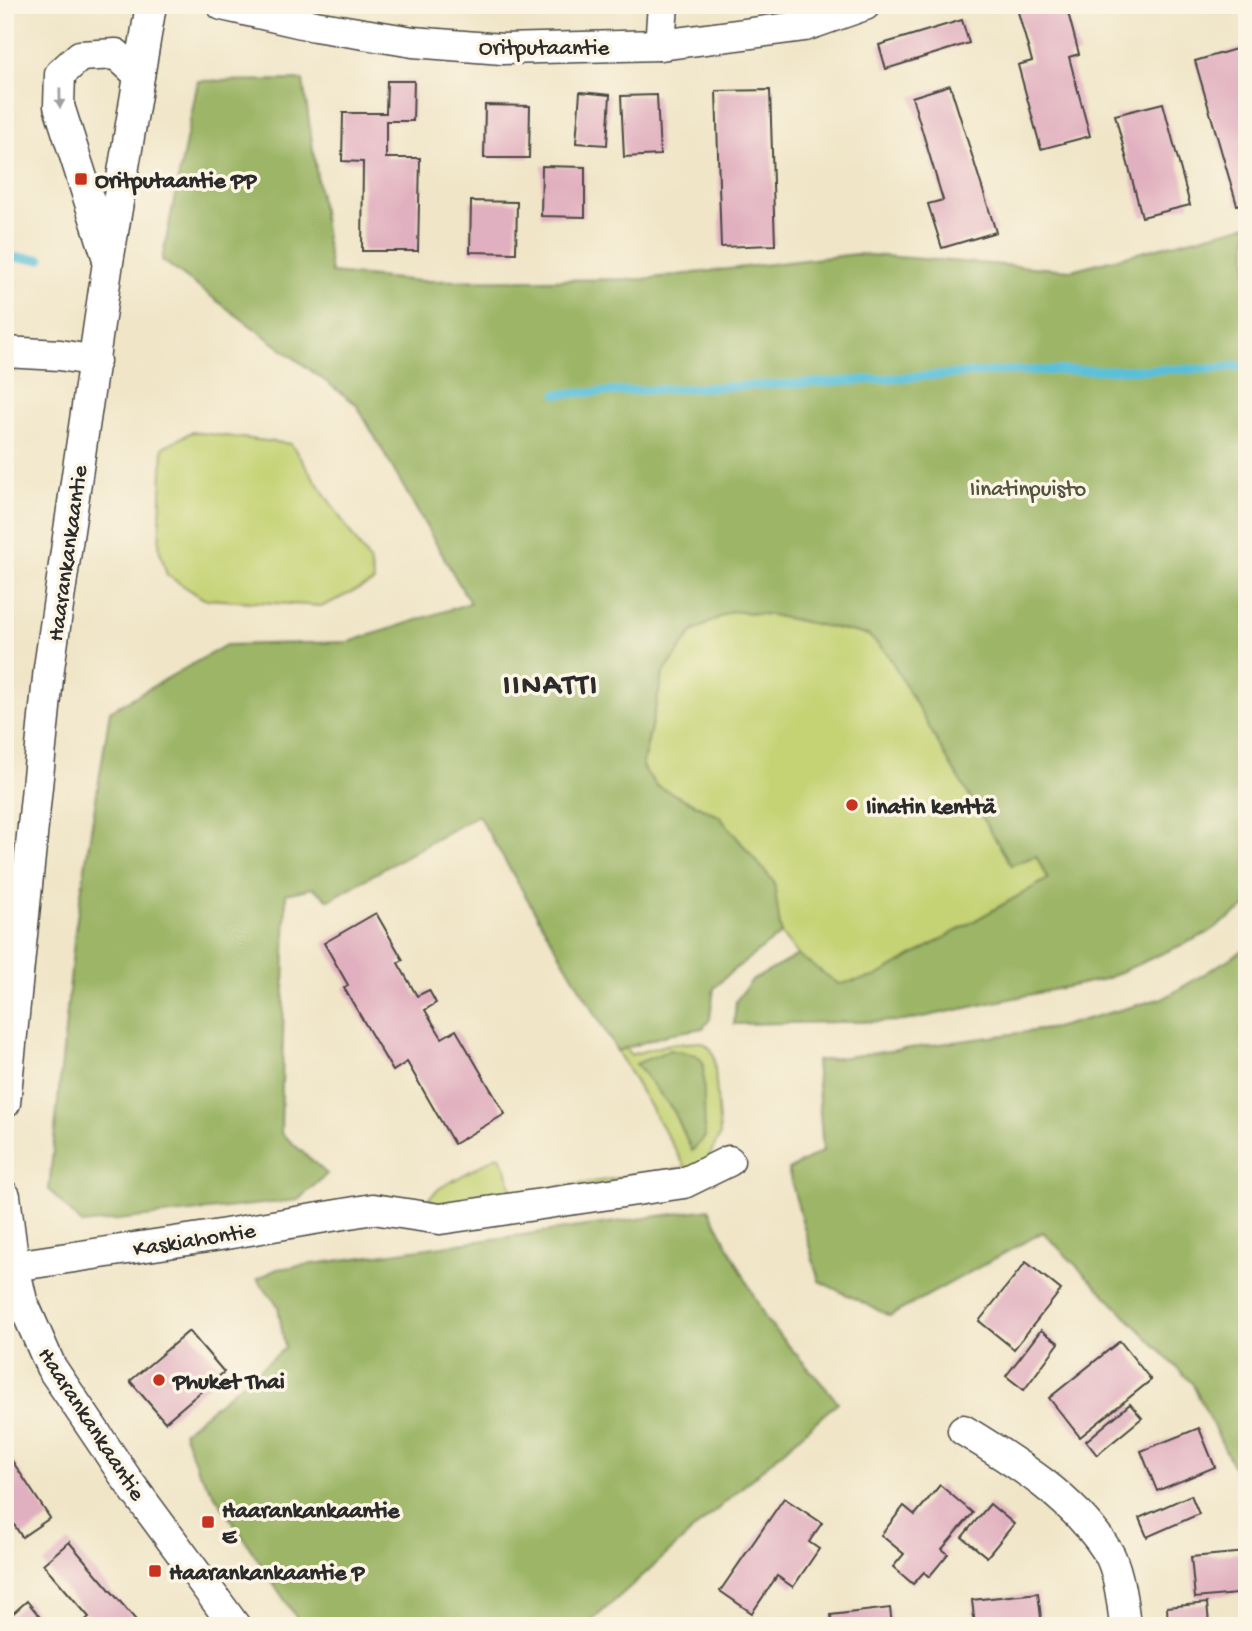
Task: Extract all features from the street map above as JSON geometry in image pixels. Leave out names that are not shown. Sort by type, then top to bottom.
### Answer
[{"type":"street","name":"Haarankankaantie","points":[[5,1103],[49,668],[108,262],[151,5]]},
{"type":"street","name":"Oritputaantie","points":[[222,5],[315,16],[412,42],[502,49],[660,45],[806,26],[865,5]]},
{"type":"street","points":[[660,45],[663,5]]},
{"type":"street","points":[[108,262],[59,106],[60,74],[80,56],[116,54],[139,75]]},
{"type":"street","points":[[5,352],[60,355],[95,361]]},
{"type":"street","name":"Kaskiahontie","points":[[14,1266],[373,1209],[440,1219],[684,1184],[729,1161]]},
{"type":"street","name":"Haarankankaantie","points":[[5,1196],[14,1266],[14,1304],[51,1367],[128,1481],[235,1626]]},
{"type":"street","points":[[963,1430],[1031,1472],[1074,1511],[1109,1553],[1122,1599],[1125,1626]]},
{"type":"green space","name":"Iinatinpuisto","points":[[303,80],[331,273],[420,281],[644,279],[856,254],[1071,270],[1247,225],[1247,906],[1206,934],[1105,979],[904,1021],[734,1024],[736,1001],[751,981],[798,955],[839,984],[875,977],[1048,879],[1036,856],[1011,865],[887,653],[868,635],[771,615],[731,611],[693,631],[663,674],[642,767],[657,786],[719,816],[774,882],[781,934],[714,988],[710,1019],[703,1028],[669,1034],[617,1051],[478,815],[329,900],[313,888],[286,894],[281,1133],[327,1174],[298,1200],[82,1224],[49,1190],[75,931],[110,711],[226,645],[349,642],[470,603],[356,404],[162,260],[198,81]]},
{"type":"green space","points":[[192,432],[291,444],[370,562],[374,582],[323,606],[204,599],[167,575],[159,548],[163,447]]},
{"type":"green space","points":[[731,611],[771,615],[868,635],[887,653],[1011,864],[1036,856],[1048,879],[875,977],[839,985],[798,955],[781,934],[773,882],[719,816],[656,786],[642,767],[663,674],[693,632]]},
{"type":"green space","points":[[1247,948],[1247,1494],[1192,1383],[1043,1232],[890,1316],[819,1281],[788,1170],[823,1151],[816,1061],[1055,1028],[1166,997]]},
{"type":"green space","points":[[702,1042],[711,1049],[714,1056],[720,1135],[706,1162],[694,1172],[441,1210],[429,1198],[440,1188],[499,1155],[506,1168],[513,1194],[686,1168],[617,1051],[625,1048],[630,1055],[670,1044]],"holes":[[[670,1050],[692,1150],[674,1111],[636,1064]]]},
{"type":"green space","points":[[670,1050],[696,1055],[703,1062],[705,1137],[692,1151],[674,1111],[636,1064]]},
{"type":"green space","points":[[709,1209],[767,1321],[838,1402],[586,1626],[302,1626],[198,1470],[183,1432],[285,1348],[278,1306],[257,1279],[277,1269]]},
{"type":"building","points":[[523,5],[562,5],[562,8],[523,8]]},
{"type":"building","points":[[1016,5],[1066,5],[1079,54],[1069,57],[1090,136],[1041,149],[1018,65],[1032,61]]},
{"type":"building","points":[[962,20],[969,43],[886,69],[879,45]]},
{"type":"building","points":[[1246,46],[1247,202],[1237,205],[1195,61]]},
{"type":"building","points":[[387,81],[414,81],[413,121],[386,121],[386,158],[420,158],[418,251],[362,251],[363,162],[342,161],[343,113],[386,113]]},
{"type":"building","points":[[950,85],[996,232],[942,248],[928,204],[943,200],[912,97]]},
{"type":"building","points":[[770,90],[775,245],[721,247],[716,91]]},
{"type":"building","points":[[580,92],[610,95],[607,145],[576,143]]},
{"type":"building","points":[[657,95],[660,155],[624,157],[621,96]]},
{"type":"building","points":[[1163,103],[1190,205],[1142,217],[1115,115]]},
{"type":"building","points":[[485,105],[530,106],[529,158],[484,158]]},
{"type":"building","points":[[542,166],[585,167],[585,217],[541,216]]},
{"type":"building","points":[[471,201],[517,202],[516,253],[470,252]]},
{"type":"building","points":[[376,913],[403,960],[398,963],[417,996],[429,990],[436,1003],[425,1010],[442,1038],[456,1030],[505,1114],[454,1144],[407,1062],[393,1071],[344,988],[348,985],[324,943]]},
{"type":"building","points":[[1026,1262],[1061,1290],[1014,1349],[979,1321]]},
{"type":"building","points":[[1041,1330],[1059,1343],[1024,1390],[1006,1376]]},
{"type":"building","points":[[189,1331],[224,1372],[165,1422],[130,1381]]},
{"type":"building","points":[[1120,1341],[1151,1380],[1080,1437],[1049,1398]]},
{"type":"building","points":[[1130,1404],[1142,1418],[1097,1455],[1086,1441]]},
{"type":"building","points":[[1199,1428],[1215,1467],[1157,1491],[1141,1451]]},
{"type":"building","points":[[5,1450],[50,1518],[22,1537],[5,1511]]},
{"type":"building","points":[[940,1485],[973,1513],[942,1549],[948,1554],[929,1577],[924,1572],[913,1584],[893,1567],[904,1554],[881,1535],[904,1506],[915,1515]]},
{"type":"building","points":[[1191,1495],[1199,1514],[1147,1537],[1139,1518]]},
{"type":"building","points":[[784,1498],[822,1523],[809,1542],[819,1549],[793,1587],[777,1576],[752,1613],[720,1591]]},
{"type":"building","points":[[990,1504],[1014,1524],[987,1557],[962,1537]]},
{"type":"building","points":[[69,1542],[141,1626],[79,1626],[89,1617],[43,1564]]},
{"type":"building","points":[[1247,1552],[1247,1593],[1195,1598],[1191,1557]]},
{"type":"building","points":[[1038,1593],[1042,1626],[975,1626],[972,1600]]},
{"type":"building","points":[[27,1601],[47,1626],[19,1626],[10,1616]]},
{"type":"building","points":[[1207,1603],[1209,1623],[1168,1626],[1167,1607]]},
{"type":"building","points":[[890,1608],[892,1626],[832,1626],[831,1615]]},
{"type":"waterway","points":[[5,257],[41,259]]},
{"type":"waterway","points":[[557,394],[834,382],[1006,371],[1210,369],[1247,365]]},
{"type":"place","name":"Oritputaantie PP","points":[[81,179]]},
{"type":"place","name":"Iinatin kenttä","points":[[852,805]]},
{"type":"place","name":"Phuket Thai","points":[[159,1380]]},
{"type":"place","name":"Haarankankaantie E","points":[[208,1522]]},
{"type":"place","name":"Haarankankaantie P","points":[[155,1571]]},
{"type":"district","name":"IINATTI","points":[[551,683]]}]
